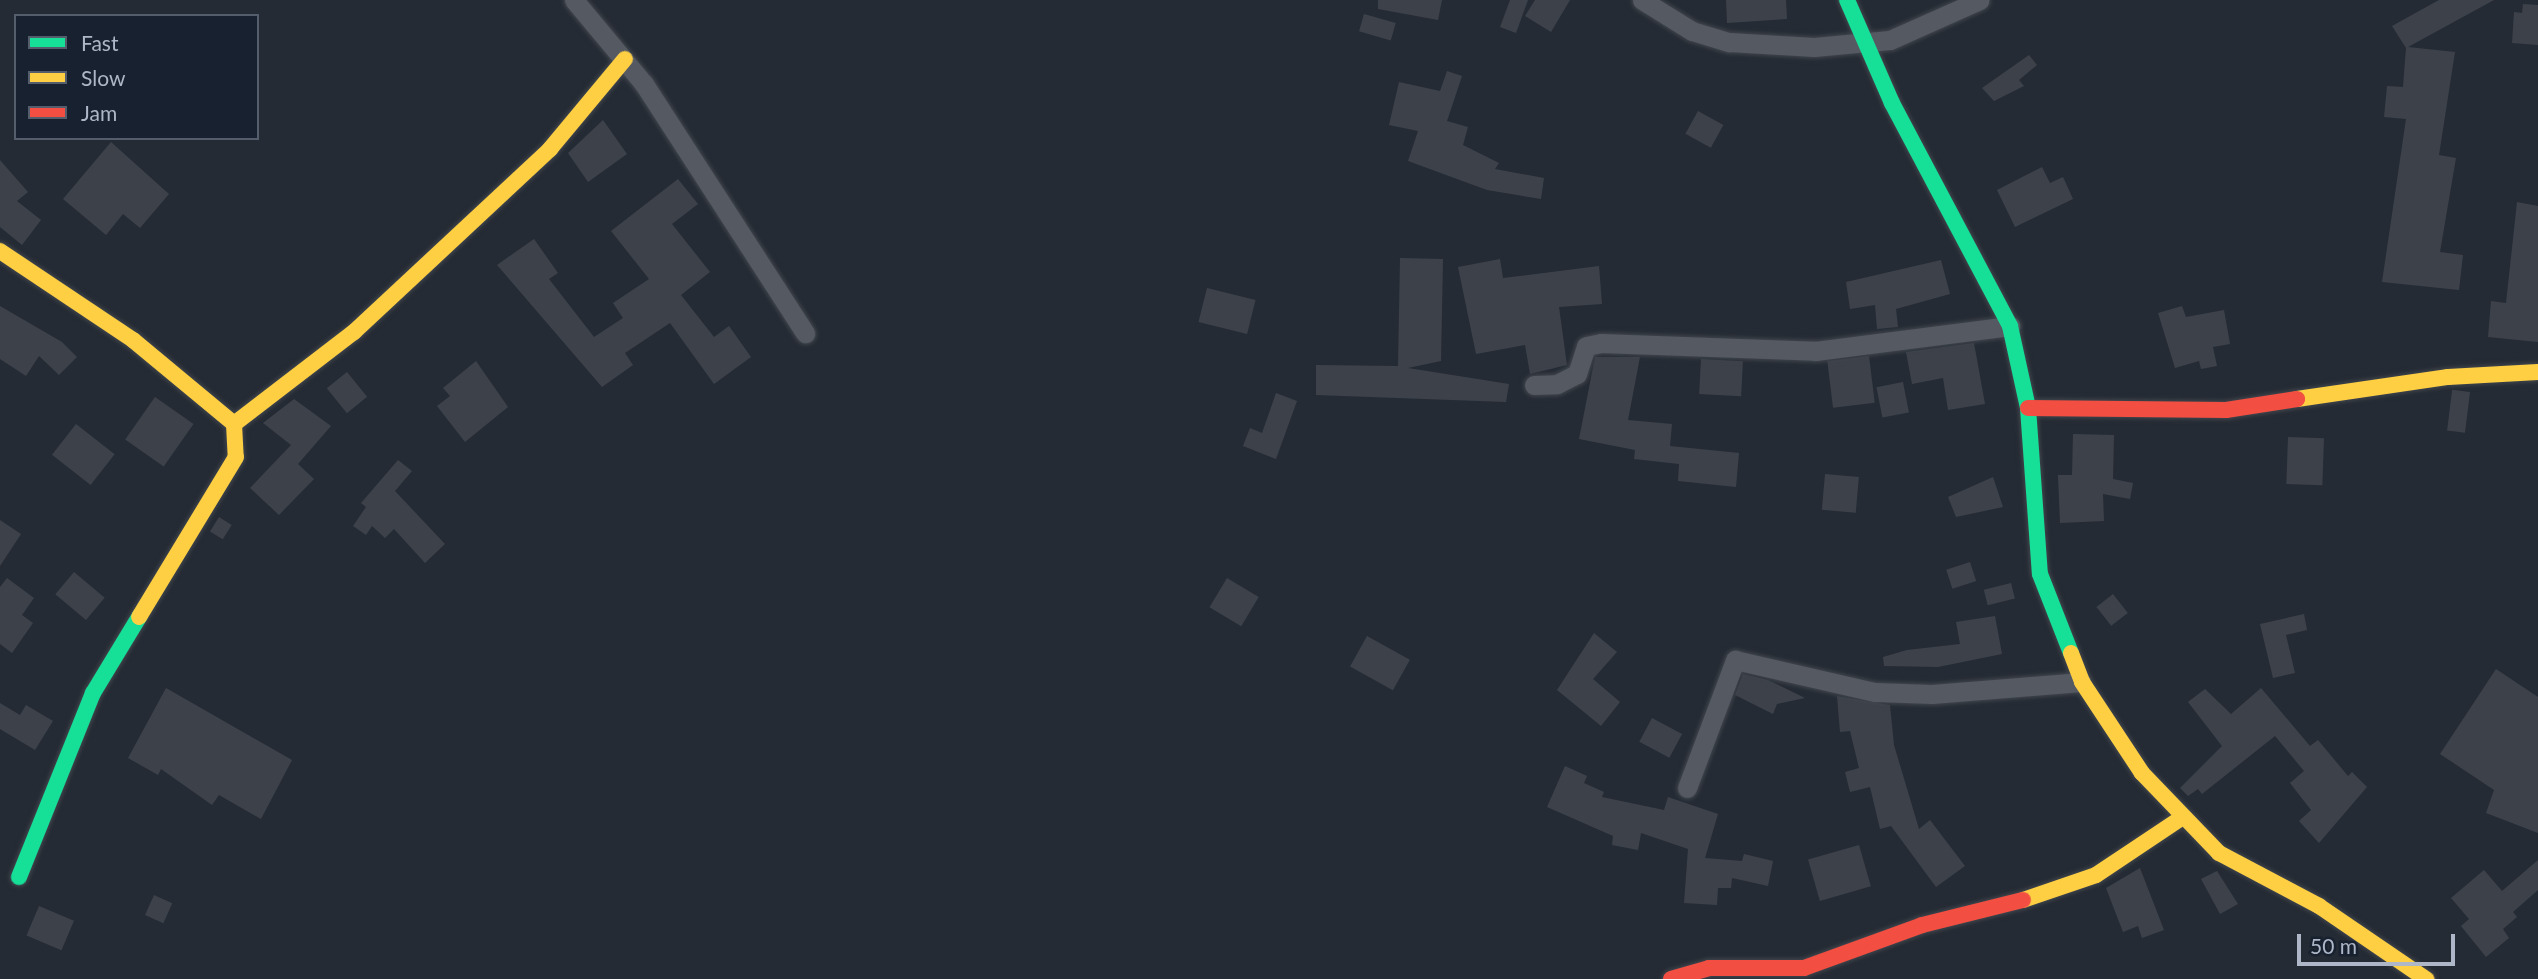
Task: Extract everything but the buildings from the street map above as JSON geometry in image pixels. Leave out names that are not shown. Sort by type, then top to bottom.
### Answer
[{"type":"street","points":[[574,0],[625,59],[805,333]]},
{"type":"street","points":[[1642,0],[1692,31],[1729,42],[1867,43],[1890,40],[1980,0]]},
{"type":"street","points":[[1847,0],[1892,103],[2010,326],[2028,408],[2040,573],[2082,682],[2180,819],[2219,852],[2319,906],[2426,979]]},
{"type":"street","points":[[234,424],[354,332],[550,149],[625,59]]},
{"type":"street","points":[[0,251],[134,340],[234,424],[236,457],[93,693],[19,877]]},
{"type":"street","points":[[1535,385],[1557,384],[1577,373],[1586,346],[1601,343],[1815,351],[2010,326]]},
{"type":"street","points":[[2028,408],[2226,410],[2448,377],[2538,372]]},
{"type":"street","points":[[1687,788],[1735,660],[1875,692],[1932,695],[2082,682]]},
{"type":"street","points":[[1671,979],[1709,968],[1804,968],[1922,925],[2045,895],[2096,875],[2180,819]]},
{"type":"traffic: fast","points":[[1847,0],[1892,103],[2010,326],[2028,408],[2040,574],[2071,653]]},
{"type":"traffic: fast","points":[[19,877],[93,693],[139,617]]},
{"type":"traffic: slow","points":[[234,424],[354,332],[550,149],[625,59]]},
{"type":"traffic: slow","points":[[0,251],[133,340],[234,424],[236,457],[139,617]]},
{"type":"traffic: slow","points":[[2297,399],[2448,377],[2538,372]]},
{"type":"traffic: slow","points":[[2071,653],[2082,682],[2142,773],[2219,853],[2319,906],[2426,979]]},
{"type":"traffic: slow","points":[[2023,900],[2096,875],[2180,819]]},
{"type":"traffic: jam","points":[[2028,408],[2226,410],[2297,399]]},
{"type":"traffic: jam","points":[[1671,979],[1709,968],[1804,968],[1922,925],[2023,900]]}]
